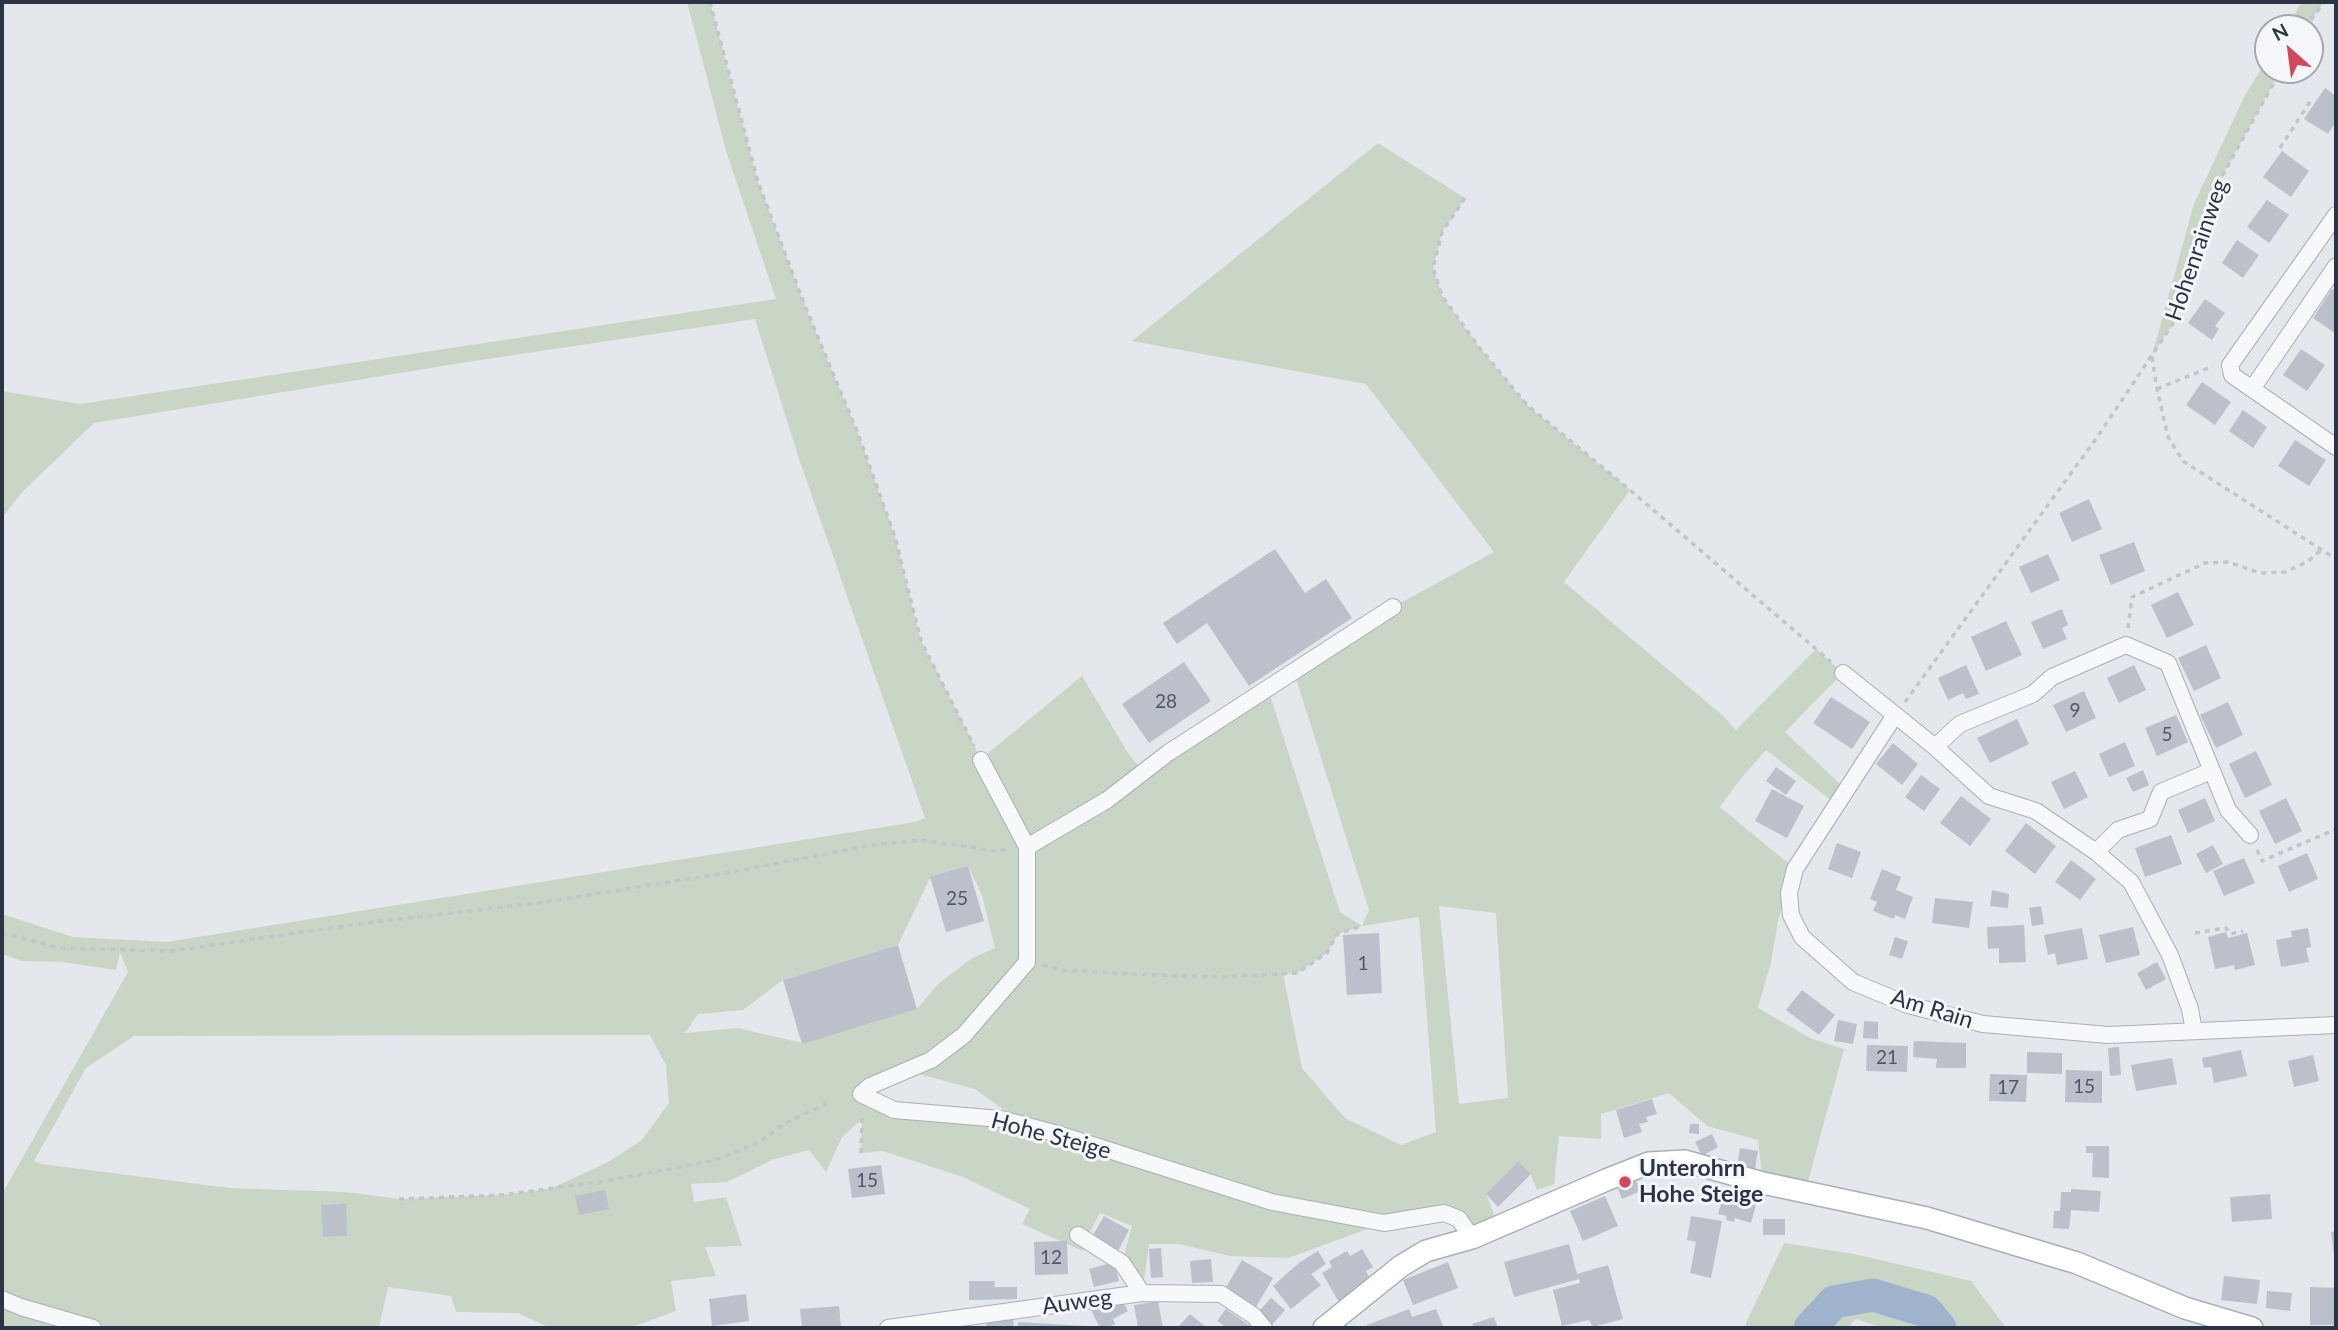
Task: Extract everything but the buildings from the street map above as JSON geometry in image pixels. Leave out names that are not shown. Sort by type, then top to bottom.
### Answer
[{"type":"street","points":[[2336,215],[2230,365],[2232,375],[2336,446]]},
{"type":"street","points":[[2252,389],[2336,266]]},
{"type":"street","points":[[1027,847],[1107,800],[1168,753],[1393,607]]},
{"type":"street","points":[[1935,747],[1960,724],[2033,694],[2052,677],[2126,645],[2168,663],[2228,810],[2250,835]]},
{"type":"street","points":[[1843,673],[1935,747],[1989,796],[2036,811],[2096,852],[2131,882],[2170,955],[2190,1009],[2194,1031]]},
{"type":"street","name":"Am Rain","points":[[1895,715],[1795,869],[1789,893],[1791,915],[1802,937],[1853,982],[1909,1005],[1983,1024],[2108,1035],[2336,1025]]},
{"type":"street","points":[[861,1094],[870,1086],[931,1060],[964,1035],[1027,962],[1027,847],[981,760]]},
{"type":"street","points":[[2096,852],[2118,830],[2150,819],[2161,792],[2211,771]]},
{"type":"street","name":"Hohe Steige","points":[[861,1094],[894,1110],[1001,1119],[1058,1134],[1272,1202],[1384,1223],[1444,1213],[1459,1219],[1472,1238]]},
{"type":"street","points":[[1324,1328],[1401,1266],[1426,1251],[1472,1238],[1649,1163],[1685,1161],[1763,1183],[1927,1218],[2077,1263],[2185,1308],[2252,1328]]},
{"type":"street","name":"Auweg","points":[[1079,1236],[1122,1263],[1142,1293]]},
{"type":"street","name":"Auweg","points":[[888,1328],[1142,1293],[1222,1294],[1254,1316],[1264,1328]]},
{"type":"street","points":[[2,1299],[93,1328]]},
{"type":"path","points":[[710,2],[758,182],[805,306],[857,431],[895,537],[921,641],[981,760]]},
{"type":"path","name":"Hohenrainweg","points":[[1895,715],[2090,448],[2176,319],[2195,243],[2220,180],[2273,84]]},
{"type":"path","points":[[2280,148],[2311,100]]},
{"type":"path","points":[[1465,198],[1442,232],[1433,268],[1443,296],[1479,347],[1527,405],[1843,673]]},
{"type":"path","points":[[2152,355],[2168,437],[2183,461],[2336,559]]},
{"type":"path","points":[[2157,389],[2217,364],[2230,365]]},
{"type":"path","points":[[2126,645],[2132,597],[2172,577],[2205,563],[2228,562],[2260,573],[2285,572],[2307,562],[2321,550]]},
{"type":"path","points":[[2250,835],[2262,861],[2336,829]]},
{"type":"path","points":[[2,933],[60,948],[171,951],[373,922],[538,903],[732,872],[873,845],[922,840],[996,851],[1027,847]]},
{"type":"path","points":[[1027,962],[1060,970],[1131,974],[1217,977],[1297,973],[1327,953],[1337,934],[1362,926]]},
{"type":"path","points":[[2194,933],[2227,928],[2231,934],[2243,931]]},
{"type":"path","points":[[861,1094],[861,1153]]},
{"type":"path","points":[[399,1199],[502,1195],[605,1181],[712,1161],[760,1142],[782,1125],[830,1102]]},
{"type":"green space","points":[[687,2],[710,2],[758,182],[805,306],[857,431],[895,537],[921,641],[981,759],[1082,676],[1128,753],[1143,772],[1268,689],[1340,912],[1362,926],[1369,910],[1294,672],[1393,607],[1494,552],[1366,384],[1132,341],[1378,143],[1465,198],[1442,232],[1433,268],[1442,296],[1479,347],[1527,405],[1630,490],[1564,582],[1722,715],[1736,730],[1816,649],[1843,673],[1785,732],[1842,786],[1832,801],[1766,750],[1720,807],[1795,869],[1778,921],[1771,962],[1758,1008],[1812,1039],[1844,1049],[1805,1192],[1763,1183],[1758,1140],[1707,1126],[1669,1093],[1601,1114],[1601,1139],[1559,1136],[1554,1184],[1537,1190],[1531,1174],[1518,1161],[1486,1194],[1499,1227],[1472,1238],[1459,1219],[1384,1223],[1288,1258],[1230,1256],[1179,1244],[1149,1244],[1142,1293],[1122,1263],[1132,1226],[1100,1213],[1083,1251],[1022,1224],[1030,1209],[963,1177],[883,1151],[861,1153],[862,1119],[842,1137],[826,1172],[809,1150],[772,1160],[727,1182],[691,1184],[694,1202],[726,1197],[742,1246],[705,1247],[716,1276],[671,1281],[676,1311],[629,1328],[550,1328],[518,1313],[456,1312],[451,1296],[388,1287],[379,1328],[2,1328],[2,1194],[128,972],[120,952],[116,970],[63,962],[22,961],[2,954],[2,914],[73,937],[167,942],[915,822],[925,818],[799,459],[755,319],[467,362],[94,423],[22,492],[2,518],[2,391],[80,404],[776,299],[727,154]],"holes":[[[968,866],[982,895],[995,948],[972,958],[938,984],[917,1009],[802,1043],[738,1028],[685,1033],[698,1014],[743,1010],[783,980],[898,945],[930,878]],[[1439,906],[1496,913],[1508,1098],[1459,1104]],[[1419,917],[1436,1132],[1401,1145],[1345,1118],[1302,1068],[1283,974],[1297,973],[1327,953],[1338,934],[1362,926]],[[650,1035],[666,1065],[669,1103],[642,1140],[608,1162],[550,1189],[502,1195],[399,1199],[346,1192],[229,1188],[34,1161],[86,1068],[134,1036]],[[903,1070],[975,1089],[1025,1125],[894,1110],[861,1093]],[[345,1203],[347,1236],[323,1237],[321,1205]]]},
{"type":"green space","points":[[2302,2],[2324,2],[2315,14],[2295,14]]},
{"type":"green space","points":[[2254,81],[2254,84],[2273,84],[2220,180],[2195,243],[2176,319],[2152,355],[2194,204]]},
{"type":"green space","points":[[1784,1243],[1854,1254],[1971,1281],[2006,1328],[1882,1328],[1856,1319],[1848,1328],[1746,1328]]},
{"type":"waterway","points":[[1810,1328],[1834,1302],[1873,1295],[1926,1311],[1940,1328]]},
{"type":"place","name":"Unterohrn Hohe Steige","points":[[1625,1182]]}]
